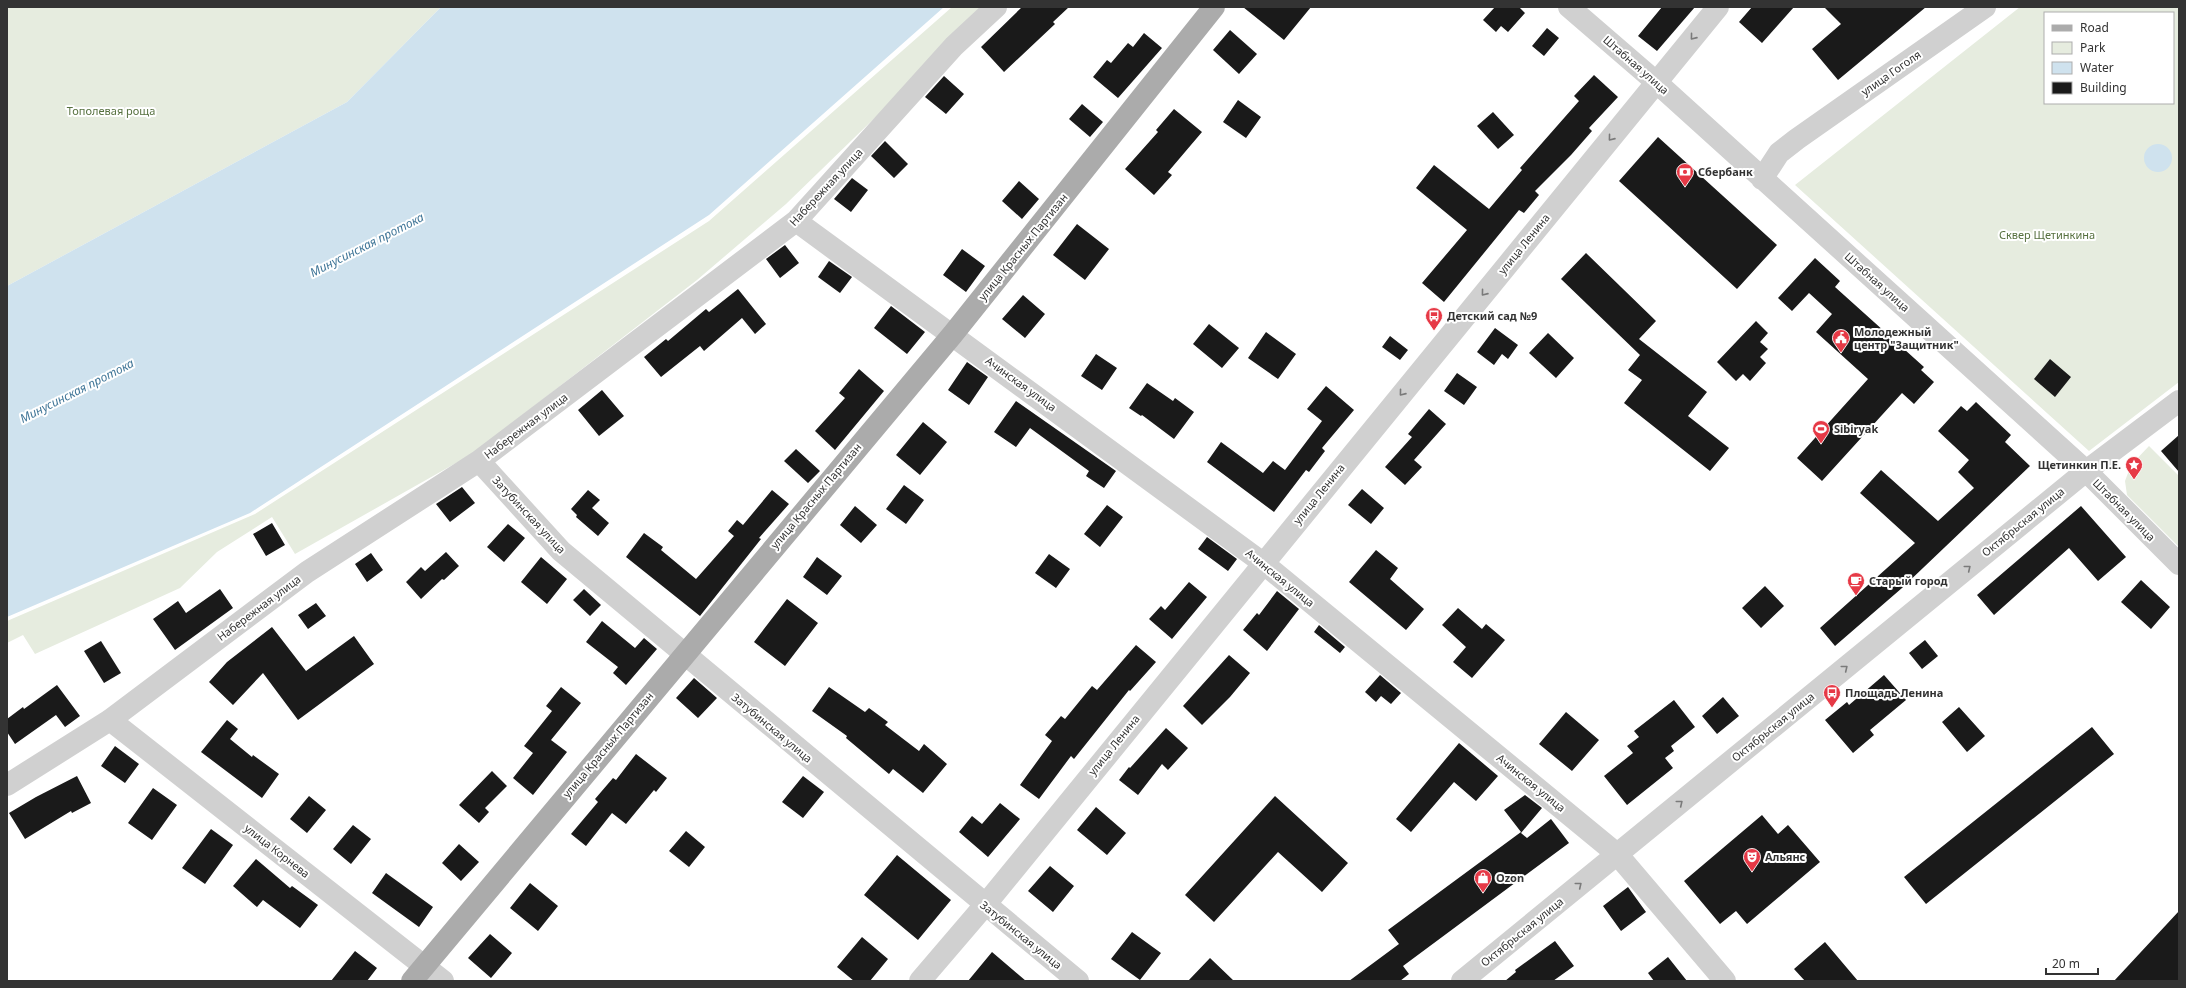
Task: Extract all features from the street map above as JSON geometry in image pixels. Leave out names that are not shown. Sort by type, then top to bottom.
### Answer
[{"type":"main road","name":"улица Красных Партизан","points":[[418,974],[683,655],[953,334],[1214,7]]},
{"type":"street","name":"Набережная улица","points":[[7,785],[110,720],[307,572],[480,461],[796,221],[954,46],[996,7]]},
{"type":"street","name":"Штабная улица","points":[[1569,7],[1656,82],[2086,471],[2179,564]]},
{"type":"street","name":"улица Ленина","points":[[920,981],[985,905],[1718,7]]},
{"type":"street","name":"улица Гоголя","points":[[1762,179],[1779,153],[1797,139],[1985,7]]},
{"type":"street","name":"Ачинская улица","points":[[796,221],[953,334],[1263,563],[1617,854],[1725,981]]},
{"type":"street","name":"Октябрьская улица","points":[[1462,981],[2086,471],[2179,401]]},
{"type":"street","name":"Затубинская улица","points":[[480,461],[561,551],[683,655],[1078,981]]},
{"type":"street","name":"улица Корнева","points":[[110,720],[418,974],[443,981]]},
{"type":"green space","name":"Тополевая роща","points":[[7,7],[441,7],[347,102],[7,286]]},
{"type":"green space","points":[[952,7],[989,7],[786,204],[697,280],[472,454],[295,554],[272,517],[217,552],[180,588],[35,654],[23,635],[7,643],[7,621],[255,514],[709,221]]},
{"type":"green space","name":"Сквер Щетинкина","points":[[2020,7],[2179,7],[2179,382],[2089,451],[1795,185]]},
{"type":"green space","points":[[2149,446],[2179,476],[2179,547],[2127,495],[2125,481],[2131,465]]},
{"type":"water","name":"Минусинская протока","points":[[441,7],[944,7],[709,215],[250,513],[7,617],[7,286],[347,102]]},
{"type":"water","points":[[2158,144],[2168,148],[2172,158],[2168,168],[2158,172],[2148,168],[2144,158],[2148,148]]},
{"type":"building","points":[[1022,7],[1069,7],[1053,22],[1055,24],[1004,72],[981,47]]},
{"type":"building","points":[[1243,7],[1311,7],[1284,40]]},
{"type":"building","points":[[1495,7],[1519,7],[1525,13],[1508,32],[1501,26],[1496,32],[1483,20]]},
{"type":"building","points":[[1662,7],[1695,7],[1657,51],[1638,36]]},
{"type":"building","points":[[1752,7],[1794,7],[1762,43],[1739,22]]},
{"type":"building","points":[[1824,7],[1926,7],[1838,80],[1812,49],[1841,24]]},
{"type":"building","points":[[1547,28],[1559,38],[1544,56],[1532,46]]},
{"type":"building","points":[[1230,30],[1257,54],[1239,74],[1213,50]]},
{"type":"building","points":[[1144,33],[1162,48],[1118,98],[1093,77],[1107,60],[1111,63],[1128,43],[1133,47]]},
{"type":"building","points":[[1594,75],[1618,97],[1589,128],[1592,131],[1571,155],[1535,191],[1539,195],[1524,213],[1519,210],[1444,302],[1422,283],[1467,230],[1416,188],[1434,165],[1489,209],[1522,170],[1520,168],[1579,101],[1574,96]]},
{"type":"building","points":[[944,76],[964,94],[946,114],[925,97]]},
{"type":"building","points":[[1238,100],[1261,117],[1246,138],[1223,122]]},
{"type":"building","points":[[1082,104],[1103,122],[1090,137],[1069,119]]},
{"type":"building","points":[[1174,109],[1202,132],[1168,172],[1172,175],[1154,195],[1125,169],[1158,132],[1156,130]]},
{"type":"building","points":[[1493,112],[1514,135],[1498,149],[1477,126]]},
{"type":"building","points":[[1658,137],[1777,245],[1737,289],[1619,181]]},
{"type":"building","points":[[885,141],[908,164],[894,178],[871,156]]},
{"type":"building","points":[[852,178],[868,190],[851,212],[834,199]]},
{"type":"building","points":[[1019,181],[1039,199],[1022,219],[1002,201]]},
{"type":"building","points":[[1077,224],[1109,249],[1085,280],[1053,255]]},
{"type":"building","points":[[785,245],[799,263],[780,278],[766,259]]},
{"type":"building","points":[[962,249],[985,266],[966,292],[943,275]]},
{"type":"building","points":[[1586,253],[1656,321],[1639,339],[1707,392],[1688,416],[1729,448],[1710,471],[1624,403],[1642,380],[1628,370],[1640,355],[1561,279]]},
{"type":"building","points":[[1815,258],[1840,281],[1835,287],[1924,367],[1921,370],[1934,382],[1914,404],[1902,393],[1822,481],[1797,458],[1868,379],[1816,332],[1832,314],[1809,293],[1792,311],[1778,298]]},
{"type":"building","points":[[829,261],[852,277],[840,293],[818,277]]},
{"type":"building","points":[[738,289],[766,324],[755,334],[742,318],[704,351],[700,346],[661,377],[644,357],[666,339],[668,341],[706,309],[709,312]]},
{"type":"building","points":[[1023,295],[1045,314],[1025,338],[1002,319]]},
{"type":"building","points":[[891,306],[925,332],[907,354],[874,328]]},
{"type":"building","points":[[1756,321],[1768,333],[1760,342],[1768,349],[1760,357],[1766,363],[1750,381],[1743,374],[1736,381],[1717,362]]},
{"type":"building","points":[[1209,324],[1239,348],[1222,368],[1193,344]]},
{"type":"building","points":[[1495,328],[1518,345],[1508,359],[1502,354],[1494,365],[1477,352]]},
{"type":"building","points":[[1266,332],[1296,354],[1278,379],[1248,358]]},
{"type":"building","points":[[1548,333],[1574,358],[1556,378],[1529,353]]},
{"type":"building","points":[[1390,336],[1408,350],[1400,360],[1382,347]]},
{"type":"building","points":[[1096,354],[1117,368],[1102,390],[1081,376]]},
{"type":"building","points":[[2050,359],[2071,377],[2055,397],[2034,379]]},
{"type":"building","points":[[967,362],[988,377],[969,405],[948,390]]},
{"type":"building","points":[[859,369],[884,391],[835,450],[815,431],[845,398],[839,393]]},
{"type":"building","points":[[1457,373],[1477,387],[1464,405],[1444,391]]},
{"type":"building","points":[[1147,383],[1173,401],[1175,398],[1194,412],[1174,439],[1142,415],[1141,416],[1129,408]]},
{"type":"building","points":[[1326,386],[1354,410],[1322,448],[1325,451],[1309,472],[1306,470],[1274,512],[1207,462],[1221,442],[1263,473],[1273,461],[1285,470],[1322,421],[1307,409]]},
{"type":"building","points":[[602,390],[624,416],[599,436],[578,410]]},
{"type":"building","points":[[1016,401],[1116,471],[1104,488],[1086,476],[1089,471],[1030,428],[1016,447],[994,432]]},
{"type":"building","points":[[1976,402],[2011,435],[2005,442],[2030,466],[1902,588],[1835,646],[1820,628],[1915,543],[1860,493],[1881,470],[1938,521],[1974,488],[1958,472],[1969,460],[1938,431],[1961,406],[1967,411]]},
{"type":"building","points":[[1429,409],[1446,424],[1414,460],[1422,467],[1405,485],[1385,467],[1412,437],[1408,434]]},
{"type":"building","points":[[923,422],[947,442],[920,475],[896,455]]},
{"type":"building","points":[[2179,435],[2179,472],[2161,451]]},
{"type":"building","points":[[796,449],[820,471],[808,483],[784,461]]},
{"type":"building","points":[[904,485],[924,500],[906,524],[886,509]]},
{"type":"building","points":[[462,487],[475,503],[450,522],[436,504]]},
{"type":"building","points":[[1362,489],[1384,508],[1371,524],[1348,505]]},
{"type":"building","points":[[588,490],[600,500],[592,508],[609,523],[598,536],[576,517],[577,515],[571,509]]},
{"type":"building","points":[[772,490],[789,504],[759,538],[761,539],[700,616],[626,557],[644,533],[663,547],[661,550],[696,579],[734,536],[728,531],[737,520],[743,525]]},
{"type":"building","points":[[1107,505],[1123,517],[1100,547],[1084,534]]},
{"type":"building","points":[[855,506],[877,525],[861,543],[840,525]]},
{"type":"building","points":[[2081,506],[2126,557],[2098,581],[2069,548],[1994,615],[1977,595]]},
{"type":"building","points":[[272,523],[285,545],[266,556],[253,534]]},
{"type":"building","points":[[508,524],[525,538],[504,562],[487,547]]},
{"type":"building","points":[[1207,537],[1237,559],[1228,571],[1198,549]]},
{"type":"building","points":[[1376,550],[1398,568],[1390,579],[1424,609],[1406,630],[1349,582]]},
{"type":"building","points":[[446,552],[459,566],[444,580],[442,579],[421,599],[406,582],[421,567],[425,571]]},
{"type":"building","points":[[371,553],[383,570],[367,582],[355,564]]},
{"type":"building","points":[[1049,554],[1070,569],[1056,588],[1035,573]]},
{"type":"building","points":[[541,557],[567,579],[547,604],[521,582]]},
{"type":"building","points":[[817,557],[842,576],[827,595],[803,577]]},
{"type":"building","points":[[2141,580],[2170,607],[2151,629],[2121,602]]},
{"type":"building","points":[[1189,582],[1207,597],[1172,639],[1149,619],[1161,606],[1165,610]]},
{"type":"building","points":[[1765,586],[1784,606],[1761,628],[1742,608]]},
{"type":"building","points":[[220,589],[233,608],[175,650],[153,619],[178,601],[186,613]]},
{"type":"building","points":[[584,589],[601,605],[590,616],[573,600]]},
{"type":"building","points":[[1277,591],[1299,609],[1267,651],[1243,630],[1257,613],[1259,615]]},
{"type":"building","points":[[787,599],[818,623],[785,666],[754,642]]},
{"type":"building","points":[[316,603],[326,616],[308,629],[298,615]]},
{"type":"building","points":[[1458,608],[1482,629],[1486,624],[1505,640],[1472,678],[1453,662],[1466,647],[1442,625]]},
{"type":"building","points":[[602,621],[635,648],[644,638],[657,649],[626,685],[613,673],[618,667],[586,642]]},
{"type":"building","points":[[1319,625],[1345,647],[1340,653],[1314,632]]},
{"type":"building","points":[[272,627],[306,671],[354,636],[374,664],[298,720],[263,673],[233,705],[209,682],[227,662]]},
{"type":"building","points":[[1925,640],[1938,656],[1922,669],[1909,653]]},
{"type":"building","points":[[101,641],[121,673],[104,683],[84,651]]},
{"type":"building","points":[[1136,645],[1156,662],[1130,691],[1129,690],[1074,759],[1071,756],[1039,799],[1020,785],[1052,741],[1045,735],[1061,716],[1065,719],[1092,686],[1097,690]]},
{"type":"building","points":[[1229,655],[1250,673],[1230,697],[1202,725],[1183,706]]},
{"type":"building","points":[[1380,675],[1401,693],[1391,704],[1381,696],[1376,702],[1365,692]]},
{"type":"building","points":[[1884,675],[1906,700],[1870,730],[1874,735],[1853,753],[1825,720],[1847,702],[1849,705]]},
{"type":"building","points":[[694,678],[717,698],[698,718],[676,698]]},
{"type":"building","points":[[57,685],[80,716],[65,727],[56,715],[15,744],[7,732],[7,719],[23,707],[24,709]]},
{"type":"building","points":[[561,687],[581,703],[551,740],[567,752],[533,795],[513,778],[533,753],[524,746],[552,711],[546,706]]},
{"type":"building","points":[[829,687],[865,712],[869,708],[888,722],[885,725],[919,751],[924,744],[947,764],[923,793],[893,769],[889,774],[846,738],[847,736],[812,711]]},
{"type":"building","points":[[1723,697],[1739,716],[1717,734],[1702,716]]},
{"type":"building","points":[[1674,700],[1695,727],[1671,746],[1674,751],[1665,758],[1673,768],[1627,805],[1604,776],[1633,753],[1627,746],[1639,737],[1634,731]]},
{"type":"building","points":[[1959,707],[1985,736],[1967,752],[1942,722]]},
{"type":"building","points":[[1566,712],[1599,740],[1572,771],[1539,744]]},
{"type":"building","points":[[227,720],[238,729],[230,739],[252,757],[253,755],[279,774],[262,798],[201,752]]},
{"type":"building","points":[[2092,727],[2114,754],[1926,904],[1904,877]]},
{"type":"building","points":[[1166,728],[1188,748],[1168,770],[1162,764],[1138,795],[1119,780],[1129,767],[1130,768]]},
{"type":"building","points":[[1459,743],[1498,776],[1476,801],[1454,782],[1411,832],[1396,819]]},
{"type":"building","points":[[115,746],[139,764],[125,783],[101,766]]},
{"type":"building","points":[[636,754],[667,778],[656,792],[654,790],[626,824],[612,813],[586,846],[571,834],[598,802],[595,799],[613,778],[616,780]]},
{"type":"building","points":[[492,771],[507,786],[485,808],[489,812],[479,823],[459,805]]},
{"type":"building","points":[[77,776],[91,803],[72,813],[71,811],[25,839],[9,813]]},
{"type":"building","points":[[803,776],[824,792],[803,818],[782,802]]},
{"type":"building","points":[[153,788],[177,805],[152,840],[128,823]]},
{"type":"building","points":[[1525,795],[1542,808],[1521,833],[1527,838],[1551,819],[1569,843],[1403,966],[1409,974],[1400,981],[1349,981],[1399,944],[1388,930],[1521,832],[1504,810]]},
{"type":"building","points":[[309,796],[326,810],[307,833],[290,819]]},
{"type":"building","points":[[1275,796],[1348,863],[1322,892],[1278,852],[1214,922],[1185,895]]},
{"type":"building","points":[[1000,803],[1020,819],[988,857],[959,832],[972,816],[982,824]]},
{"type":"building","points":[[1096,807],[1126,833],[1107,855],[1077,830]]},
{"type":"building","name":"Альянс","points":[[1762,815],[1778,834],[1788,825],[1820,862],[1747,924],[1736,911],[1720,924],[1684,881]]},
{"type":"building","points":[[353,825],[371,839],[351,864],[333,849]]},
{"type":"building","points":[[211,829],[233,845],[205,884],[182,868]]},
{"type":"building","points":[[686,831],[705,847],[689,867],[669,851]]},
{"type":"building","points":[[459,844],[479,862],[461,881],[442,863]]},
{"type":"building","points":[[897,855],[951,900],[918,940],[864,895]]},
{"type":"building","points":[[256,859],[290,888],[292,886],[318,905],[300,928],[263,900],[257,907],[233,886]]},
{"type":"building","points":[[1050,866],[1074,886],[1053,912],[1028,891]]},
{"type":"building","points":[[386,873],[433,907],[419,927],[372,893]]},
{"type":"building","points":[[530,883],[558,906],[538,931],[510,908]]},
{"type":"building","points":[[1628,887],[1646,912],[1621,931],[1603,906]]},
{"type":"building","points":[[2179,911],[2179,981],[2114,981]]},
{"type":"building","points":[[1132,932],[1161,953],[1140,980],[1111,959]]},
{"type":"building","points":[[490,934],[512,953],[491,978],[468,958]]},
{"type":"building","points":[[862,937],[888,959],[870,981],[854,981],[837,967]]},
{"type":"building","points":[[1555,941],[1574,966],[1553,981],[1505,981],[1516,972],[1515,970]]},
{"type":"building","points":[[1825,942],[1858,981],[1805,981],[1794,969]]},
{"type":"building","points":[[355,951],[377,968],[367,981],[331,981]]},
{"type":"building","points":[[992,952],[1026,981],[968,981]]},
{"type":"building","points":[[1668,957],[1687,981],[1654,981],[1648,973]]},
{"type":"building","points":[[1210,958],[1234,981],[1188,981]]},
{"type":"place","name":"Сбербанк","points":[[1685,187]]},
{"type":"place","name":"Детский сад №9","points":[[1434,331]]},
{"type":"place","name":"Молодежный центр \"Защитник\"","points":[[1841,353]]},
{"type":"place","name":"Sibiryak","points":[[1821,444]]},
{"type":"place","name":"Щетинкин П.Е.","points":[[2134,480]]},
{"type":"place","name":"Старый город","points":[[1856,596]]},
{"type":"place","name":"Площадь Ленина","points":[[1832,708]]},
{"type":"place","name":"Альянс","points":[[1752,872]]},
{"type":"place","name":"Ozon","points":[[1483,893]]}]
